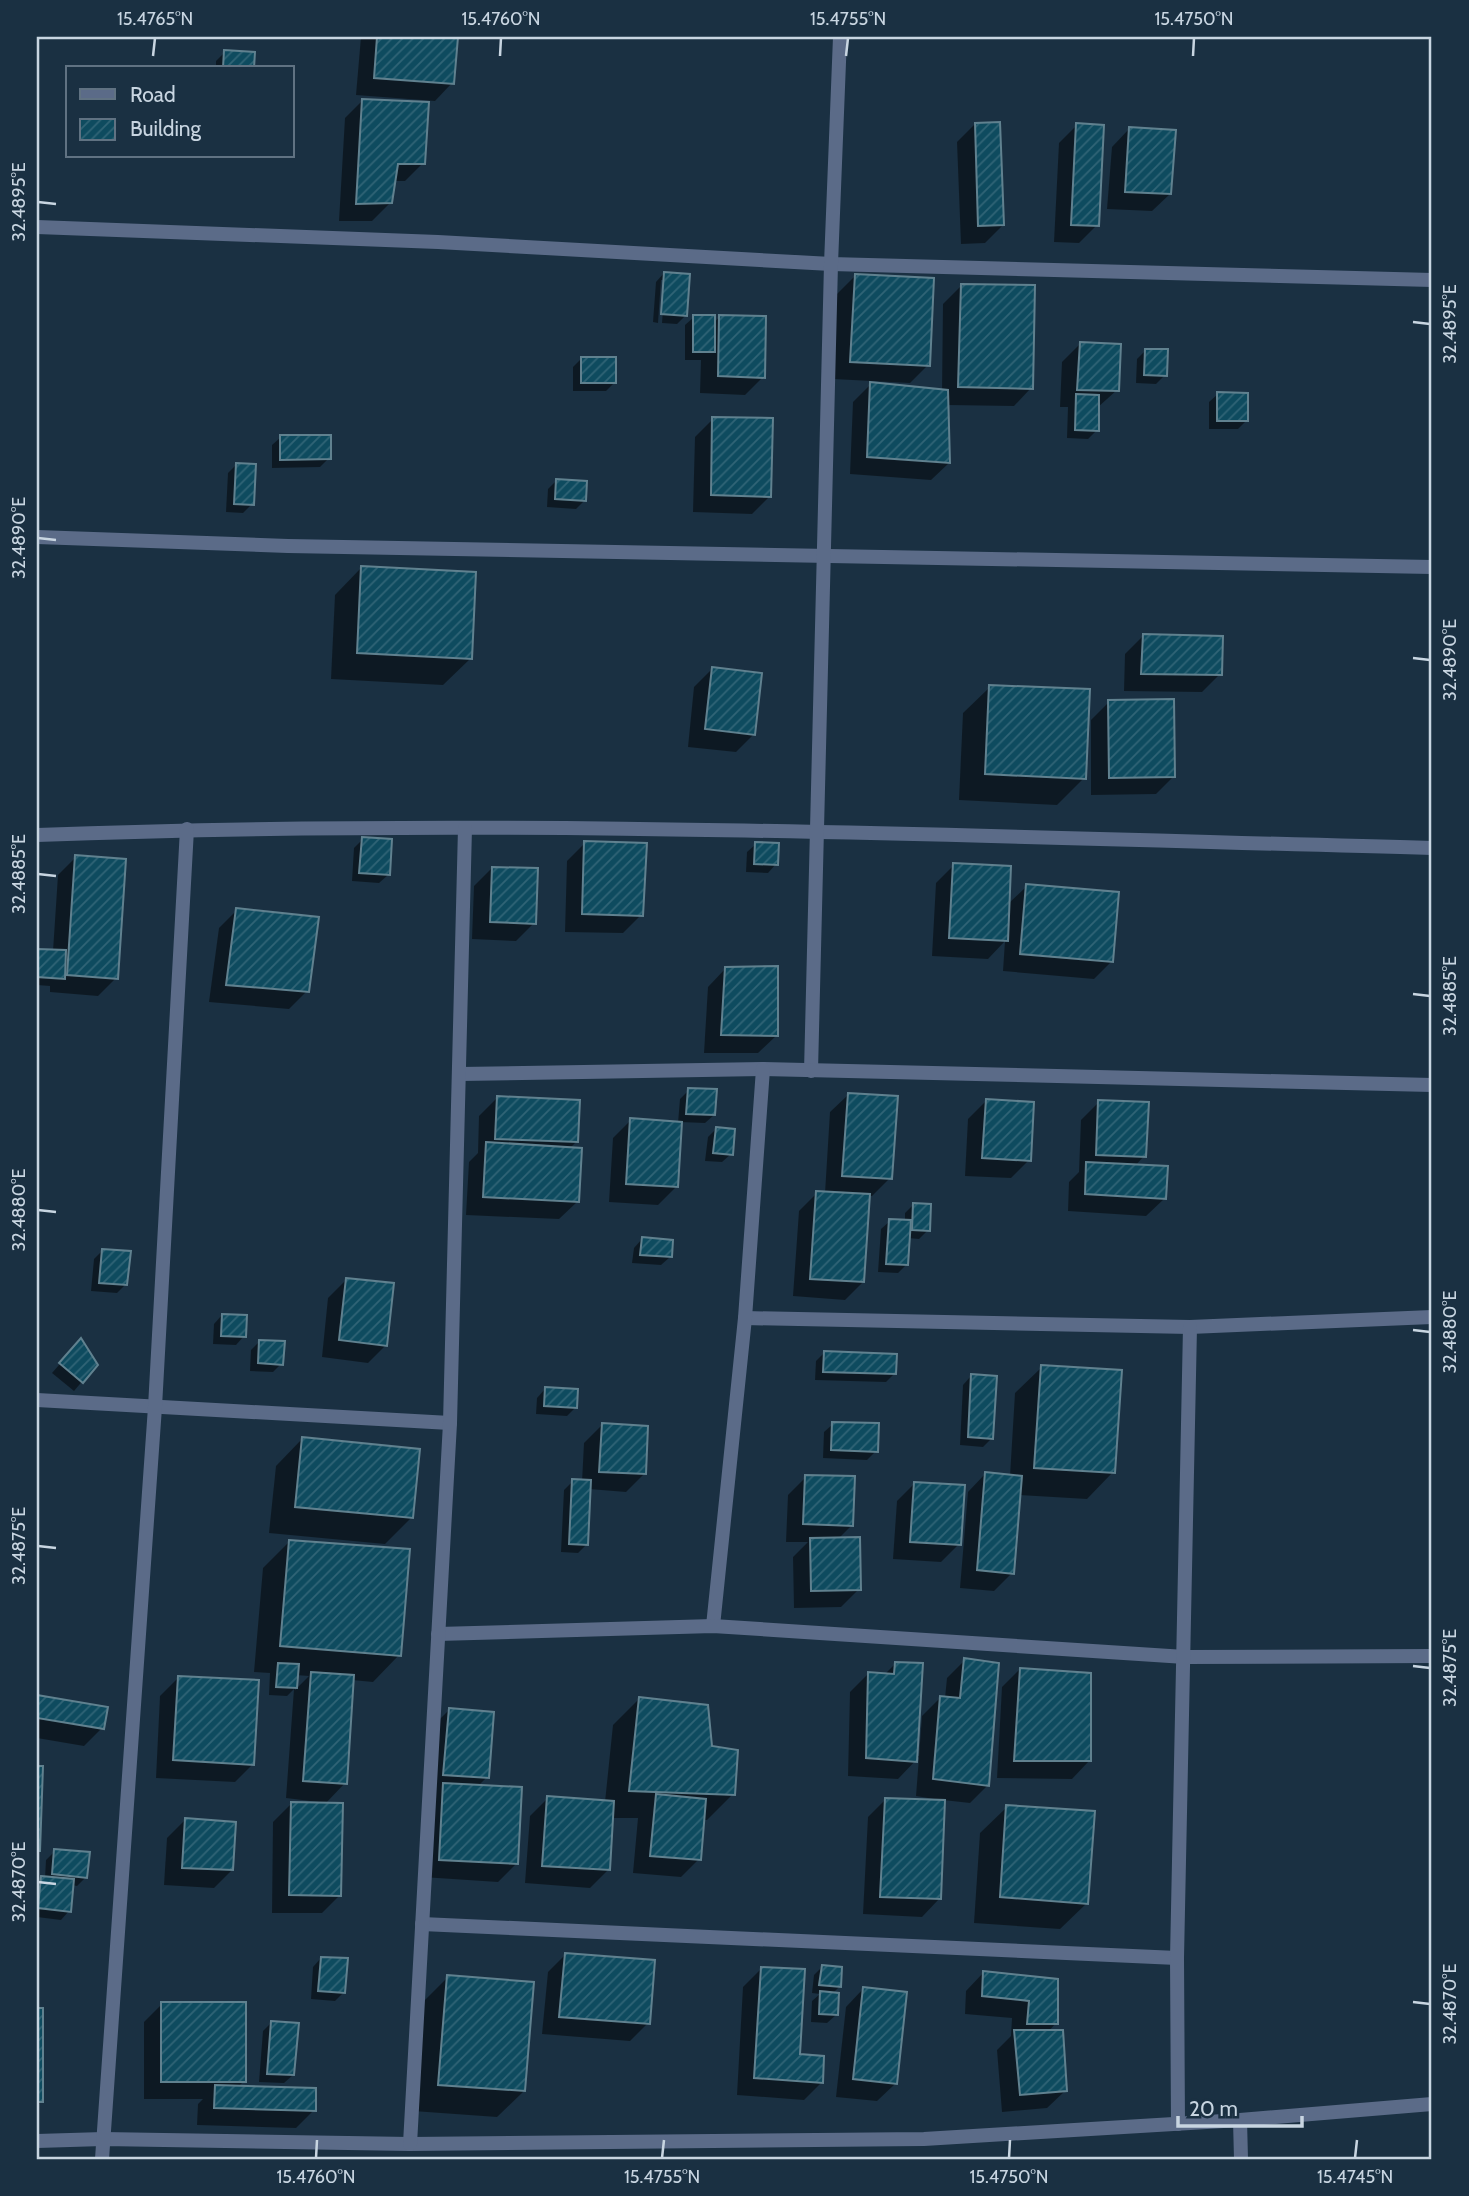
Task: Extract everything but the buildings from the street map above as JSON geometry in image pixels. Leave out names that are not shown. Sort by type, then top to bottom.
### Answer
[{"type":"street","points":[[811,1071],[839,37]]},
{"type":"street","points":[[37,227],[438,242],[831,264],[1432,280]]},
{"type":"street","points":[[37,537],[288,546],[1432,566]]},
{"type":"street","points":[[37,835],[359,826],[818,833],[1432,848]]},
{"type":"street","points":[[410,2144],[450,1423],[465,828]]},
{"type":"street","points":[[102,2159],[155,1407],[187,829]]},
{"type":"street","points":[[460,1074],[763,1069],[1432,1085]]},
{"type":"street","points":[[713,1626],[745,1318],[763,1069]]},
{"type":"street","points":[[745,1318],[1190,1327],[1432,1317]]},
{"type":"street","points":[[1178,2124],[1177,1958],[1190,1327]]},
{"type":"street","points":[[37,1400],[450,1423]]},
{"type":"street","points":[[438,1634],[713,1626],[1185,1657],[1432,1656]]},
{"type":"street","points":[[422,1924],[1177,1958]]},
{"type":"street","points":[[37,2141],[103,2139],[410,2144],[925,2138],[1240,2120],[1432,2104]]},
{"type":"street","points":[[1240,2120],[1241,2159]]},
{"type":"street","points":[[358,2143],[358,2159]]}]
